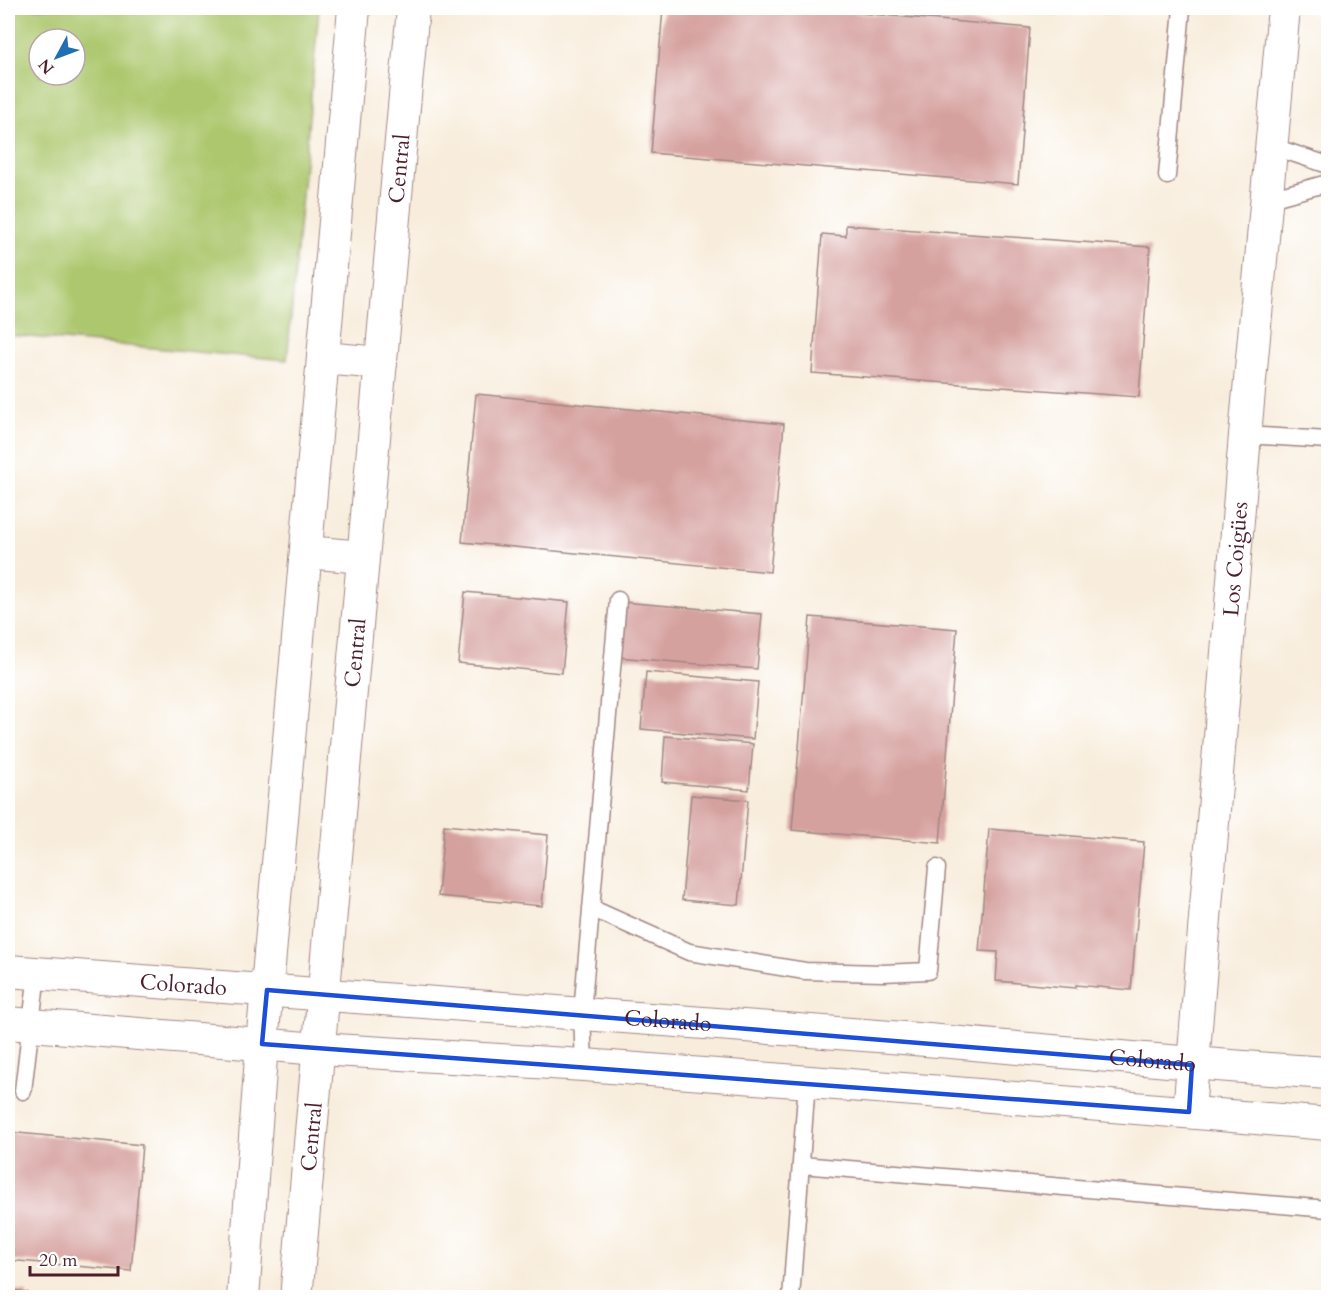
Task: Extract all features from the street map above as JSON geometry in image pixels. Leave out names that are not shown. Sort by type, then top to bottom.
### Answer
[{"type":"street","points":[[243,1298],[262,1044],[354,8]]},
{"type":"street","name":"Central","points":[[296,1298],[413,8]]},
{"type":"street","name":"Los Coigües","points":[[1189,1112],[1245,435],[1284,8]]},
{"type":"street","points":[[323,358],[381,363]]},
{"type":"street","points":[[306,552],[363,557]]},
{"type":"street","name":"Colorado","points":[[22,972],[582,1013],[974,1044],[1192,1065],[1329,1074]]},
{"type":"street","points":[[19,1024],[318,1049],[584,1065],[971,1094],[1329,1124]]},
{"type":"street","points":[[971,1094],[974,1044]]},
{"type":"lane","points":[[1167,176],[1182,8]]},
{"type":"lane","points":[[1271,146],[1329,165]]},
{"type":"lane","points":[[1266,200],[1329,183]]},
{"type":"lane","points":[[1245,435],[1329,440]]},
{"type":"lane","points":[[584,1065],[582,1013],[618,600]]},
{"type":"lane","points":[[591,908],[689,952],[699,954],[805,971],[883,973],[928,971],[937,868]]},
{"type":"lane","points":[[22,972],[19,1024],[23,1091]]},
{"type":"lane","points":[[791,1298],[807,1082]]},
{"type":"lane","points":[[801,1165],[1329,1209]]},
{"type":"highlighted area","points":[[267,990],[1192,1065],[1189,1112],[262,1044]]},
{"type":"green space","points":[[12,8],[319,8],[287,360],[8,335],[8,70]]},
{"type":"building","points":[[663,8],[825,8],[825,10],[1030,28],[1018,184],[651,153]]},
{"type":"building","points":[[846,225],[1150,247],[1139,397],[812,373],[822,234],[846,236]]},
{"type":"building","points":[[476,394],[784,424],[770,572],[462,542]]},
{"type":"building","points":[[465,592],[569,602],[562,673],[458,663]]},
{"type":"building","points":[[622,602],[762,614],[757,669],[617,657]]},
{"type":"building","points":[[810,617],[957,629],[940,843],[792,830]]},
{"type":"building","points":[[646,672],[758,682],[753,739],[641,729]]},
{"type":"building","points":[[665,736],[753,744],[749,790],[662,782]]},
{"type":"building","points":[[691,795],[748,800],[739,905],[682,900]]},
{"type":"building","points":[[444,825],[548,835],[542,906],[438,896]]},
{"type":"building","points":[[989,829],[1144,842],[1131,990],[996,981],[998,952],[979,951]]},
{"type":"building","points":[[8,1132],[142,1145],[131,1271],[8,1260]]},
{"type":"building","points":[[8,1290],[27,1292],[26,1298],[8,1298]]}]
